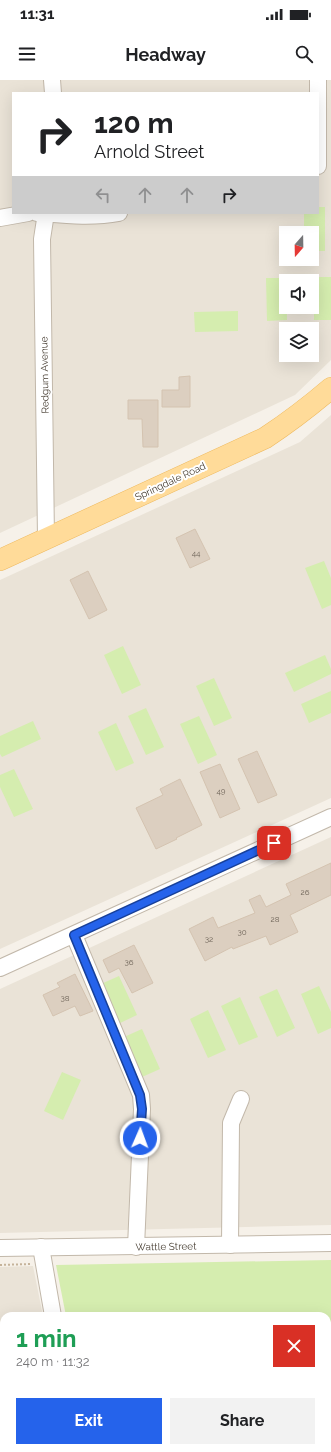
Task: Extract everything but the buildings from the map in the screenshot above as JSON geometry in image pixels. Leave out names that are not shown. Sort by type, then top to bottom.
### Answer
[{"type":"main road","name":"Springdale Road","points":[[0,560],[266,438],[290,422],[331,388]]},
{"type":"street","points":[[52,80],[53,92]]},
{"type":"street","points":[[318,80],[318,92]]},
{"type":"street","points":[[0,218],[22,214]]},
{"type":"street","name":"Redgum Avenue","points":[[43,214],[46,538]]},
{"type":"street","points":[[52,214],[114,214]]},
{"type":"street","points":[[0,968],[331,817]]},
{"type":"street","points":[[74,935],[140,1095],[142,1109],[136,1247]]},
{"type":"street","points":[[230,1245],[231,1123],[241,1100]]},
{"type":"street","name":"Wattle Street","points":[[0,1248],[331,1243]]},
{"type":"street","points":[[41,1247],[52,1312]]},
{"type":"path","points":[[0,1265],[35,1264]]},
{"type":"shaded area","points":[[0,80],[331,80],[331,360],[295,395],[0,533]]},
{"type":"shaded area","points":[[331,415],[331,798],[0,949],[0,580],[300,442]]},
{"type":"shaded area","points":[[331,837],[331,1225],[0,1233],[0,989]]},
{"type":"shaded area","points":[[33,1266],[42,1312],[0,1312],[0,1267]]},
{"type":"green space","points":[[319,207],[325,207],[325,251],[319,251],[319,226],[304,226],[304,214],[319,214]]},
{"type":"green space","points":[[319,277],[331,277],[331,320],[314,320],[314,314],[319,314]]},
{"type":"green space","points":[[266,278],[279,278],[279,314],[287,314],[287,320],[267,321]]},
{"type":"green space","points":[[238,311],[238,331],[195,332],[194,312]]},
{"type":"green space","points":[[324,561],[331,578],[331,605],[322,609],[305,568]]},
{"type":"green space","points":[[123,646],[141,685],[122,694],[104,655]]},
{"type":"green space","points":[[325,655],[331,669],[331,674],[294,692],[285,673]]},
{"type":"green space","points":[[214,678],[232,718],[214,726],[196,686]]},
{"type":"green space","points":[[331,691],[331,713],[309,723],[301,704]]},
{"type":"green space","points":[[146,708],[164,747],[146,755],[128,716]]},
{"type":"green space","points":[[199,716],[217,755],[198,764],[180,724]]},
{"type":"green space","points":[[33,721],[41,739],[2,757],[0,754],[0,736]]},
{"type":"green space","points":[[116,723],[134,763],[116,771],[98,732]]},
{"type":"green space","points":[[14,769],[33,809],[14,817],[0,787],[0,775]]},
{"type":"green space","points":[[119,976],[137,1015],[118,1024],[101,984]]},
{"type":"green space","points":[[319,986],[331,1012],[331,1028],[318,1034],[301,994]]},
{"type":"green space","points":[[277,989],[295,1028],[277,1037],[259,997]]},
{"type":"green space","points":[[240,997],[258,1037],[239,1045],[221,1006]]},
{"type":"green space","points":[[208,1010],[226,1050],[208,1058],[190,1019]]},
{"type":"green space","points":[[142,1029],[160,1069],[142,1077],[124,1037]]},
{"type":"green space","points":[[62,1072],[81,1080],[63,1120],[44,1111]]},
{"type":"green space","points":[[331,1260],[331,1312],[65,1312],[56,1265]]},
{"type":"route","points":[[140,1138],[142,1109],[140,1095],[74,935],[274,843]]}]
